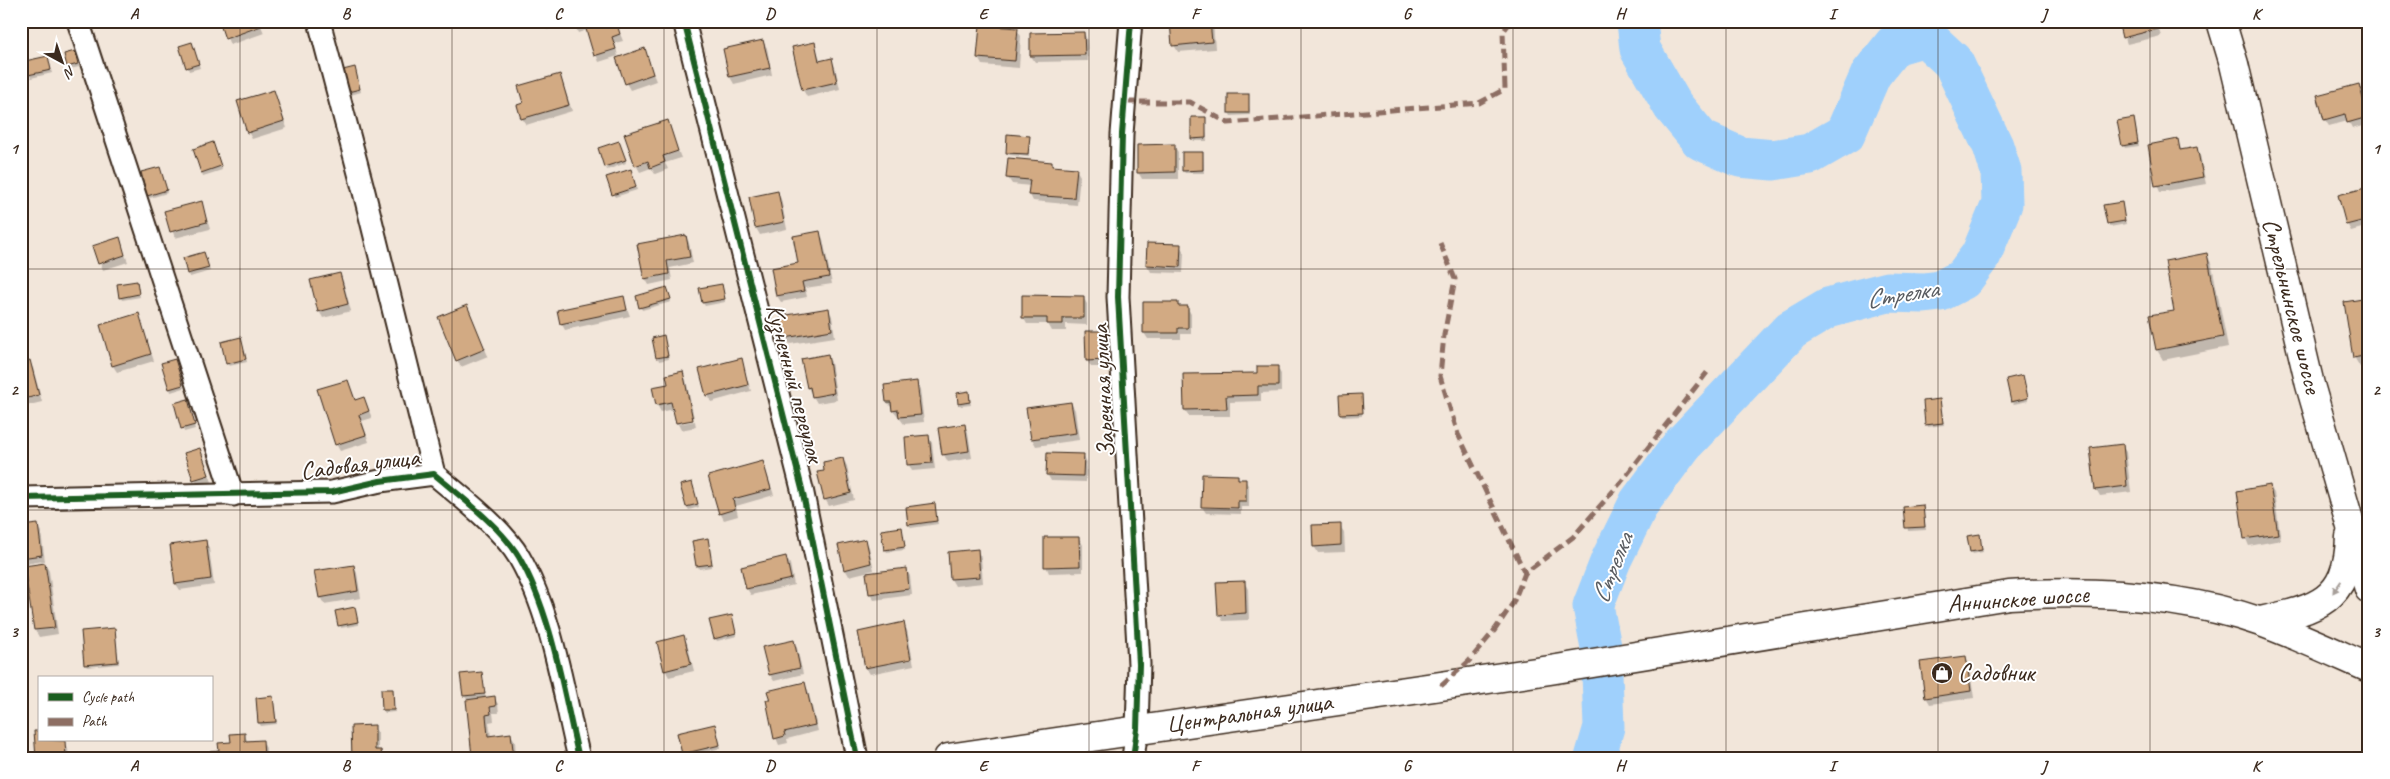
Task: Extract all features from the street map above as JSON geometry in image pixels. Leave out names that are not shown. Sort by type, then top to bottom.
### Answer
[{"type":"main road","name":"Стрельнинское шоссе","points":[[2221,21],[2310,385],[2369,589]]},
{"type":"main road","points":[[2260,622],[2313,606],[2330,597],[2342,579],[2349,555],[2350,523]]},
{"type":"main road","name":"Аннинское шоссе","points":[[1550,670],[1800,630],[1939,605],[2009,595],[2056,592],[2124,594],[2199,606],[2260,622],[2369,668]]},
{"type":"main road","name":"Центральная улица","points":[[948,758],[1550,670]]},
{"type":"street","points":[[78,21],[233,495]]},
{"type":"street","points":[[318,21],[364,192],[434,474]]},
{"type":"street","name":"Кузнечный переулок","points":[[684,21],[802,489],[857,758]]},
{"type":"street","name":"Заречная улица","points":[[1131,21],[1122,134],[1118,297],[1139,664],[1137,729],[1133,758]]},
{"type":"street","name":"Садовая улица","points":[[21,498],[332,492],[380,480],[434,474],[485,517],[518,555],[543,607],[579,758]]},
{"type":"building","points":[[219,21],[259,21],[261,26],[225,39]]},
{"type":"building","points":[[542,21],[562,21],[562,22],[544,27]]},
{"type":"building","points":[[572,21],[591,21],[573,26]]},
{"type":"building","points":[[616,21],[620,34],[612,37],[616,49],[594,56],[586,29]]},
{"type":"building","points":[[1170,21],[1210,21],[1212,42],[1172,46]]},
{"type":"building","points":[[2118,21],[2156,21],[2158,29],[2122,38]]},
{"type":"building","points":[[980,25],[1018,28],[1015,61],[977,58]]},
{"type":"building","points":[[1084,32],[1085,55],[1030,56],[1030,33]]},
{"type":"building","points":[[763,40],[770,68],[729,77],[723,49]]},
{"type":"building","points":[[192,42],[199,64],[186,68],[179,46]]},
{"type":"building","points":[[815,42],[819,61],[832,58],[837,82],[802,90],[792,47]]},
{"type":"building","points":[[645,48],[653,74],[625,84],[616,58]]},
{"type":"building","points":[[75,51],[78,64],[67,67],[64,54]]},
{"type":"building","points":[[48,56],[51,70],[28,75],[25,61]]},
{"type":"building","points":[[355,67],[360,89],[344,93],[339,71]]},
{"type":"building","points":[[560,74],[569,105],[521,119],[517,105],[523,103],[518,86]]},
{"type":"building","points":[[2359,84],[2368,117],[2347,123],[2345,114],[2324,120],[2317,95]]},
{"type":"building","points":[[274,90],[284,121],[247,133],[237,101]]},
{"type":"building","points":[[1228,94],[1249,94],[1249,113],[1228,113]]},
{"type":"building","points":[[1191,117],[1206,117],[1206,138],[1191,139]]},
{"type":"building","points":[[2134,118],[2138,143],[2122,146],[2117,121]]},
{"type":"building","points":[[668,120],[678,151],[663,156],[665,162],[650,168],[648,161],[635,166],[624,134]]},
{"type":"building","points":[[1007,134],[1030,136],[1028,154],[1006,153]]},
{"type":"building","points":[[2178,139],[2180,150],[2197,147],[2203,177],[2155,186],[2148,145]]},
{"type":"building","points":[[619,141],[626,160],[604,167],[598,148]]},
{"type":"building","points":[[213,142],[221,166],[201,173],[193,149]]},
{"type":"building","points":[[1175,144],[1175,172],[1137,173],[1137,145]]},
{"type":"building","points":[[1182,152],[1203,152],[1203,170],[1182,171]]},
{"type":"building","points":[[1008,158],[1052,162],[1052,166],[1077,168],[1074,198],[1028,195],[1030,180],[1006,178]]},
{"type":"building","points":[[160,167],[167,190],[147,196],[141,172]]},
{"type":"building","points":[[631,169],[636,187],[612,195],[606,177]]},
{"type":"building","points":[[2369,187],[2369,219],[2346,225],[2338,195]]},
{"type":"building","points":[[778,191],[784,222],[755,228],[749,197]]},
{"type":"building","points":[[202,201],[207,222],[170,232],[164,211]]},
{"type":"building","points":[[2122,202],[2125,221],[2107,224],[2103,205]]},
{"type":"building","points":[[820,231],[829,277],[802,282],[804,291],[776,296],[771,268],[798,263],[793,236]]},
{"type":"building","points":[[686,235],[690,257],[667,261],[669,274],[644,279],[637,244]]},
{"type":"building","points":[[120,237],[125,255],[98,264],[92,246]]},
{"type":"building","points":[[1147,243],[1181,244],[1180,267],[1146,265]]},
{"type":"building","points":[[204,252],[209,268],[187,274],[183,258]]},
{"type":"building","points":[[2207,253],[2223,337],[2156,350],[2149,315],[2174,311],[2165,261]]},
{"type":"building","points":[[340,273],[348,304],[318,312],[310,280]]},
{"type":"building","points":[[137,281],[139,294],[119,298],[117,284]]},
{"type":"building","points":[[722,284],[725,299],[702,303],[699,288]]},
{"type":"building","points":[[667,287],[671,299],[639,308],[636,296]]},
{"type":"building","points":[[1022,295],[1084,296],[1084,318],[1063,318],[1063,324],[1047,324],[1047,318],[1022,318]]},
{"type":"building","points":[[624,296],[627,310],[560,324],[557,310]]},
{"type":"building","points":[[2369,298],[2369,355],[2353,358],[2344,302]]},
{"type":"building","points":[[1143,302],[1178,302],[1178,306],[1188,306],[1188,328],[1178,328],[1178,333],[1143,333]]},
{"type":"building","points":[[467,305],[485,349],[456,361],[438,317]]},
{"type":"building","points":[[829,308],[832,330],[785,338],[781,316]]},
{"type":"building","points":[[139,313],[151,354],[112,366],[100,325]]},
{"type":"building","points":[[1085,331],[1106,331],[1107,360],[1086,361]]},
{"type":"building","points":[[664,335],[668,356],[656,358],[652,338]]},
{"type":"building","points":[[241,337],[246,359],[226,364],[221,342]]},
{"type":"building","points":[[828,354],[834,393],[812,397],[810,387],[807,388],[801,359]]},
{"type":"building","points":[[742,358],[748,385],[706,396],[699,369]]},
{"type":"building","points":[[175,359],[183,385],[169,389],[161,363]]},
{"type":"building","points":[[30,360],[39,395],[21,400],[21,363]]},
{"type":"building","points":[[1257,366],[1278,366],[1278,386],[1258,386],[1258,395],[1226,396],[1227,409],[1184,410],[1183,374],[1257,373]]},
{"type":"building","points":[[683,371],[693,420],[676,423],[671,402],[656,405],[652,387],[668,384],[666,375]]},
{"type":"building","points":[[2023,375],[2028,398],[2011,402],[2006,379]]},
{"type":"building","points":[[348,380],[355,400],[364,397],[369,411],[359,415],[366,435],[335,445],[317,389]]},
{"type":"building","points":[[917,381],[921,415],[899,417],[898,410],[892,411],[891,402],[886,402],[884,385]]},
{"type":"building","points":[[969,391],[970,402],[958,404],[957,393]]},
{"type":"building","points":[[1362,394],[1363,413],[1340,414],[1339,395]]},
{"type":"building","points":[[188,399],[195,425],[181,429],[174,403]]},
{"type":"building","points":[[1940,399],[1943,423],[1925,425],[1923,401]]},
{"type":"building","points":[[1071,402],[1076,433],[1031,439],[1026,408]]},
{"type":"building","points":[[965,424],[969,451],[942,455],[938,428]]},
{"type":"building","points":[[929,435],[932,463],[907,465],[905,437]]},
{"type":"building","points":[[2123,444],[2127,486],[2095,490],[2090,448]]},
{"type":"building","points":[[200,448],[209,475],[193,480],[184,453]]},
{"type":"building","points":[[1047,453],[1084,454],[1083,476],[1046,475]]},
{"type":"building","points":[[843,458],[851,493],[824,500],[817,472],[824,471],[823,462]]},
{"type":"building","points":[[763,461],[771,489],[733,499],[735,509],[719,514],[708,476]]},
{"type":"building","points":[[1202,474],[1238,475],[1238,479],[1246,479],[1246,501],[1238,501],[1238,508],[1201,507]]},
{"type":"building","points":[[692,482],[698,504],[686,507],[680,485]]},
{"type":"building","points":[[2270,485],[2278,534],[2244,539],[2237,491]]},
{"type":"building","points":[[935,503],[937,521],[908,525],[906,507]]},
{"type":"building","points":[[1923,505],[1925,527],[1905,528],[1903,507]]},
{"type":"building","points":[[38,524],[42,555],[21,558],[21,526]]},
{"type":"building","points":[[1341,524],[1341,545],[1313,547],[1312,525]]},
{"type":"building","points":[[902,527],[905,547],[884,550],[881,530]]},
{"type":"building","points":[[1980,534],[1982,550],[1970,552],[1967,536]]},
{"type":"building","points":[[1044,537],[1079,537],[1080,566],[1044,567]]},
{"type":"building","points":[[708,538],[712,564],[696,566],[692,541]]},
{"type":"building","points":[[866,539],[871,563],[844,570],[838,545]]},
{"type":"building","points":[[206,540],[211,579],[175,584],[170,545]]},
{"type":"building","points":[[978,549],[980,577],[950,579],[948,552]]},
{"type":"building","points":[[786,556],[791,579],[746,589],[741,567]]},
{"type":"building","points":[[45,563],[55,628],[34,630],[24,566]]},
{"type":"building","points":[[354,565],[358,591],[319,598],[314,571]]},
{"type":"building","points":[[907,568],[909,589],[869,594],[866,573]]},
{"type":"building","points":[[1245,581],[1246,613],[1218,615],[1216,582]]},
{"type":"building","points":[[355,607],[358,622],[338,626],[335,611]]},
{"type":"building","points":[[732,615],[736,633],[714,639],[709,620]]},
{"type":"building","points":[[904,622],[911,659],[865,668],[858,632]]},
{"type":"building","points":[[115,628],[118,662],[84,665],[81,631]]},
{"type":"building","points":[[684,635],[691,664],[664,671],[657,642]]},
{"type":"building","points":[[794,640],[800,668],[769,675],[762,647]]},
{"type":"building","points":[[1966,656],[1971,691],[1925,698],[1920,662]]},
{"type":"building","points":[[482,672],[485,694],[463,696],[460,674]]},
{"type":"building","points":[[805,682],[815,725],[784,732],[785,736],[774,739],[766,700],[770,700],[767,691]]},
{"type":"building","points":[[381,689],[393,689],[394,710],[382,710]]},
{"type":"building","points":[[273,696],[276,722],[258,723],[256,698]]},
{"type":"building","points":[[495,696],[496,706],[490,707],[491,714],[486,715],[488,736],[511,733],[514,758],[461,758],[472,756],[466,700]]},
{"type":"building","points":[[715,724],[720,745],[682,754],[677,733]]},
{"type":"building","points":[[375,725],[375,750],[381,750],[382,758],[352,758],[351,726]]},
{"type":"building","points":[[34,731],[38,731],[38,742],[65,742],[66,758],[36,758]]},
{"type":"building","points":[[245,733],[245,741],[263,740],[264,758],[208,758],[208,752],[219,751],[218,743],[231,742],[230,734]]},
{"type":"waterway","name":"Стрелка","points":[[1595,758],[1604,727],[1601,647],[1593,606],[1611,560],[1639,503],[1682,445],[1791,330],[1828,308],[1888,292],[1924,293],[1940,291],[1963,279],[1981,255],[2002,204],[2001,171],[1993,146],[1953,62],[1925,36],[1894,45],[1871,74],[1845,134],[1810,154],[1773,160],[1740,157],[1701,140],[1673,106],[1640,49],[1637,21]]},
{"type":"marked path","points":[[1125,102],[1190,102],[1228,123],[1479,103],[1505,89],[1503,32],[1511,21]]},
{"type":"marked path","points":[[1440,243],[1455,279],[1444,335],[1440,376],[1458,434],[1525,573]]},
{"type":"marked path","points":[[1441,686],[1469,661],[1494,631],[1513,603],[1525,573],[1573,537],[1621,482],[1709,370]]},
{"type":"cycle path","points":[[684,21],[802,489],[857,758]]},
{"type":"cycle path","points":[[1131,21],[1122,134],[1118,297],[1139,664],[1137,729],[1133,758]]},
{"type":"cycle path","points":[[21,498],[332,492],[380,481],[434,474],[480,513],[502,535],[512,546],[531,580],[549,629],[579,758]]},
{"type":"place","name":"Садовник","points":[[1942,673]]}]
